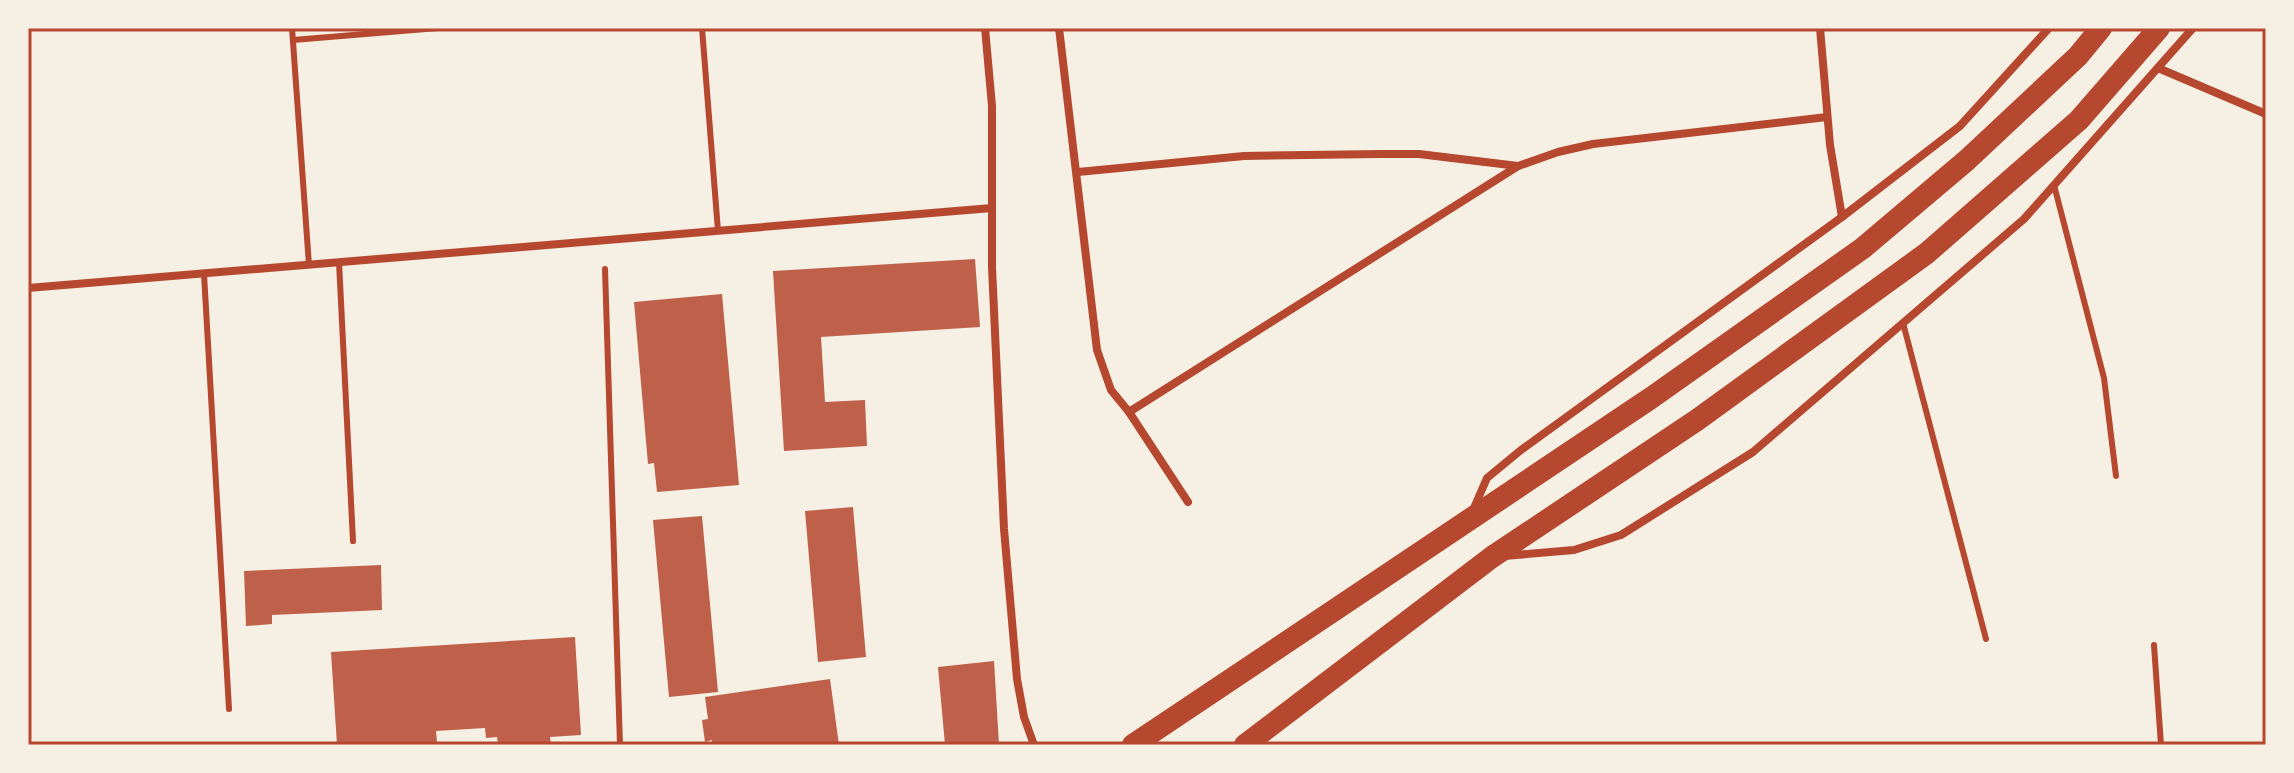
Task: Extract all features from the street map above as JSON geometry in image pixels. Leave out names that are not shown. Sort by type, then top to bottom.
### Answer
[{"type":"highway","points":[[1133,745],[1651,398],[1863,248],[1967,160],[2078,56],[2101,28]]},
{"type":"highway","points":[[1245,745],[1492,557],[1697,420],[1927,253],[2079,120],[2159,28]]},
{"type":"street","points":[[985,28],[992,106],[992,267],[1004,529],[1017,679],[1024,717],[1034,745]]},
{"type":"street","points":[[1059,28],[1097,350],[1111,390],[1188,502]]},
{"type":"street","points":[[1820,28],[1827,117],[1842,217]]},
{"type":"street","points":[[1468,521],[1487,478],[1521,450],[1842,217],[1960,126],[2049,28]]},
{"type":"street","points":[[1492,557],[1574,550],[1621,535],[1753,452],[2024,219],[2193,28]]},
{"type":"street","points":[[2158,68],[2266,114]]},
{"type":"street","points":[[1129,412],[1518,166],[1593,144],[1827,117]]},
{"type":"street","points":[[1078,172],[1244,156],[1365,154],[1419,154],[1518,166]]},
{"type":"street","points":[[28,288],[992,208]]},
{"type":"lane","points":[[292,28],[309,265]]},
{"type":"lane","points":[[293,40],[438,28]]},
{"type":"lane","points":[[702,28],[718,231]]},
{"type":"lane","points":[[2054,185],[2104,378],[2116,476]]},
{"type":"lane","points":[[339,262],[353,541]]},
{"type":"lane","points":[[605,269],[620,745]]},
{"type":"lane","points":[[204,274],[229,709]]},
{"type":"lane","points":[[1903,323],[1986,639]]},
{"type":"lane","points":[[2154,645],[2161,745]]},
{"type":"building","points":[[975,259],[980,327],[821,337],[825,402],[865,400],[867,446],[784,451],[773,271]]},
{"type":"building","points":[[722,294],[739,485],[657,492],[654,463],[648,464],[634,302]]},
{"type":"building","points":[[853,507],[866,657],[818,662],[805,511]]},
{"type":"building","points":[[702,516],[718,692],[669,697],[653,520]]},
{"type":"building","points":[[381,565],[382,610],[272,615],[272,624],[246,626],[244,571]]},
{"type":"building","points":[[575,637],[581,735],[550,737],[551,745],[498,745],[497,737],[486,738],[485,728],[436,731],[437,742],[417,745],[337,745],[331,652]]},
{"type":"building","points":[[994,661],[999,745],[945,745],[938,667]]},
{"type":"building","points":[[830,679],[839,745],[712,745],[712,740],[705,742],[702,720],[708,719],[705,697]]}]
